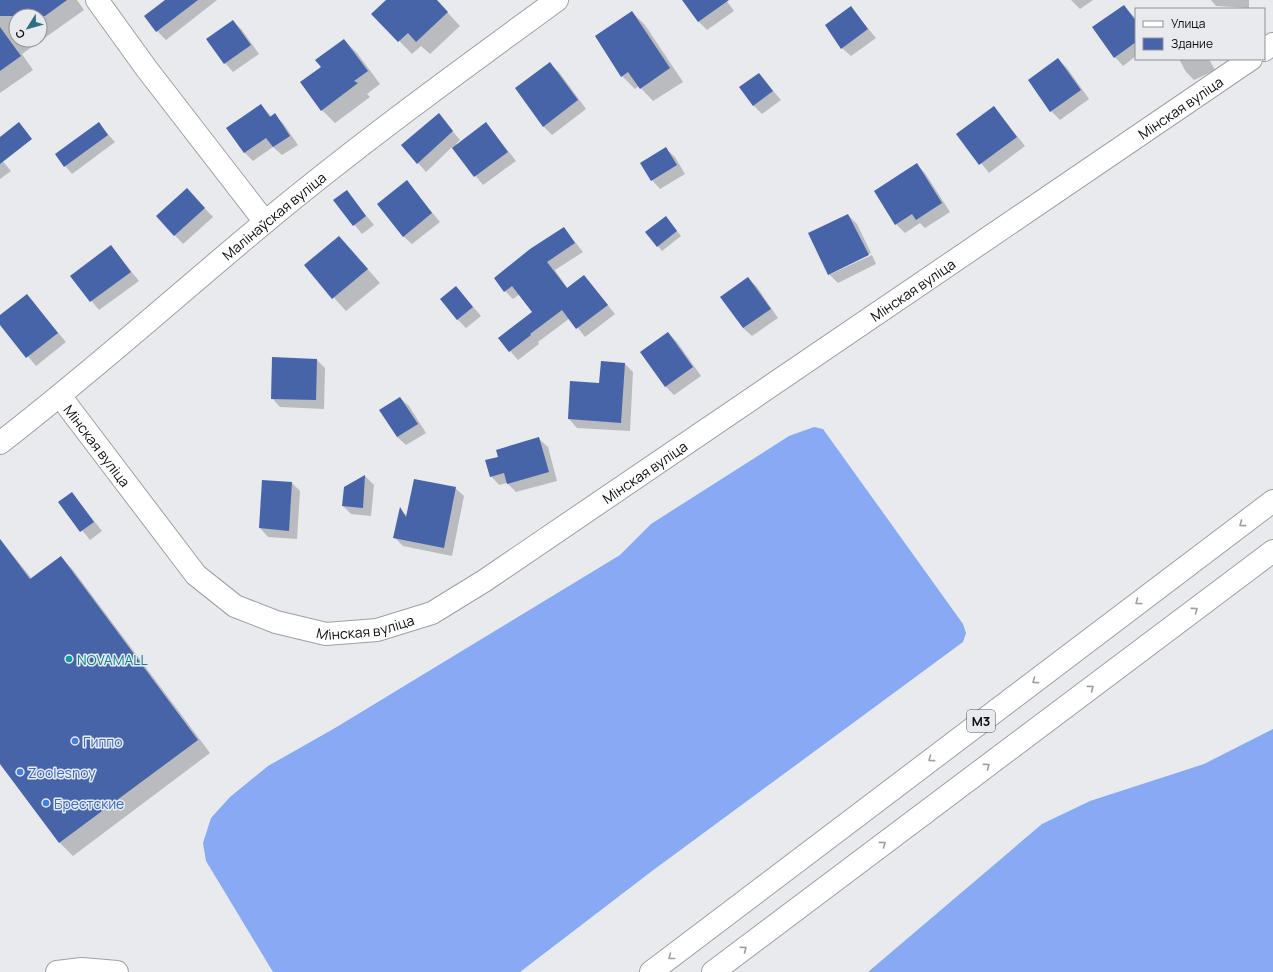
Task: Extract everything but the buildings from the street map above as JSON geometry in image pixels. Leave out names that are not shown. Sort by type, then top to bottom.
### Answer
[{"type":"main road","points":[[97,0],[146,68],[265,222]]},
{"type":"main road","name":"Малінаўская вуліца","points":[[0,443],[60,396],[265,222],[444,82],[557,0]]},
{"type":"main road","name":"Мінская вуліца","points":[[60,396],[196,575],[235,606],[276,622],[326,634],[377,630],[432,613],[484,582],[1250,60]]},
{"type":"main road","name":"М3","points":[[651,972],[1273,500]]},
{"type":"main road","points":[[712,972],[1273,551]]},
{"type":"main road","points":[[57,972],[82,969],[117,972]]},
{"type":"shaded area","points":[[814,427],[823,429],[963,624],[966,633],[963,642],[652,871],[520,972],[273,972],[206,861],[203,843],[211,818],[230,797],[268,766],[335,728],[620,555],[651,524],[789,436]]},
{"type":"shaded area","points":[[1273,729],[1273,972],[868,972],[1042,824],[1090,801],[1204,764]]},
{"type":"place","name":"NOVAMALL","points":[[69,659]]},
{"type":"place","name":"Гиппо","points":[[75,741]]},
{"type":"place","name":"Zoolesnoy","points":[[20,772]]},
{"type":"place","name":"Брестские","points":[[46,803]]}]
